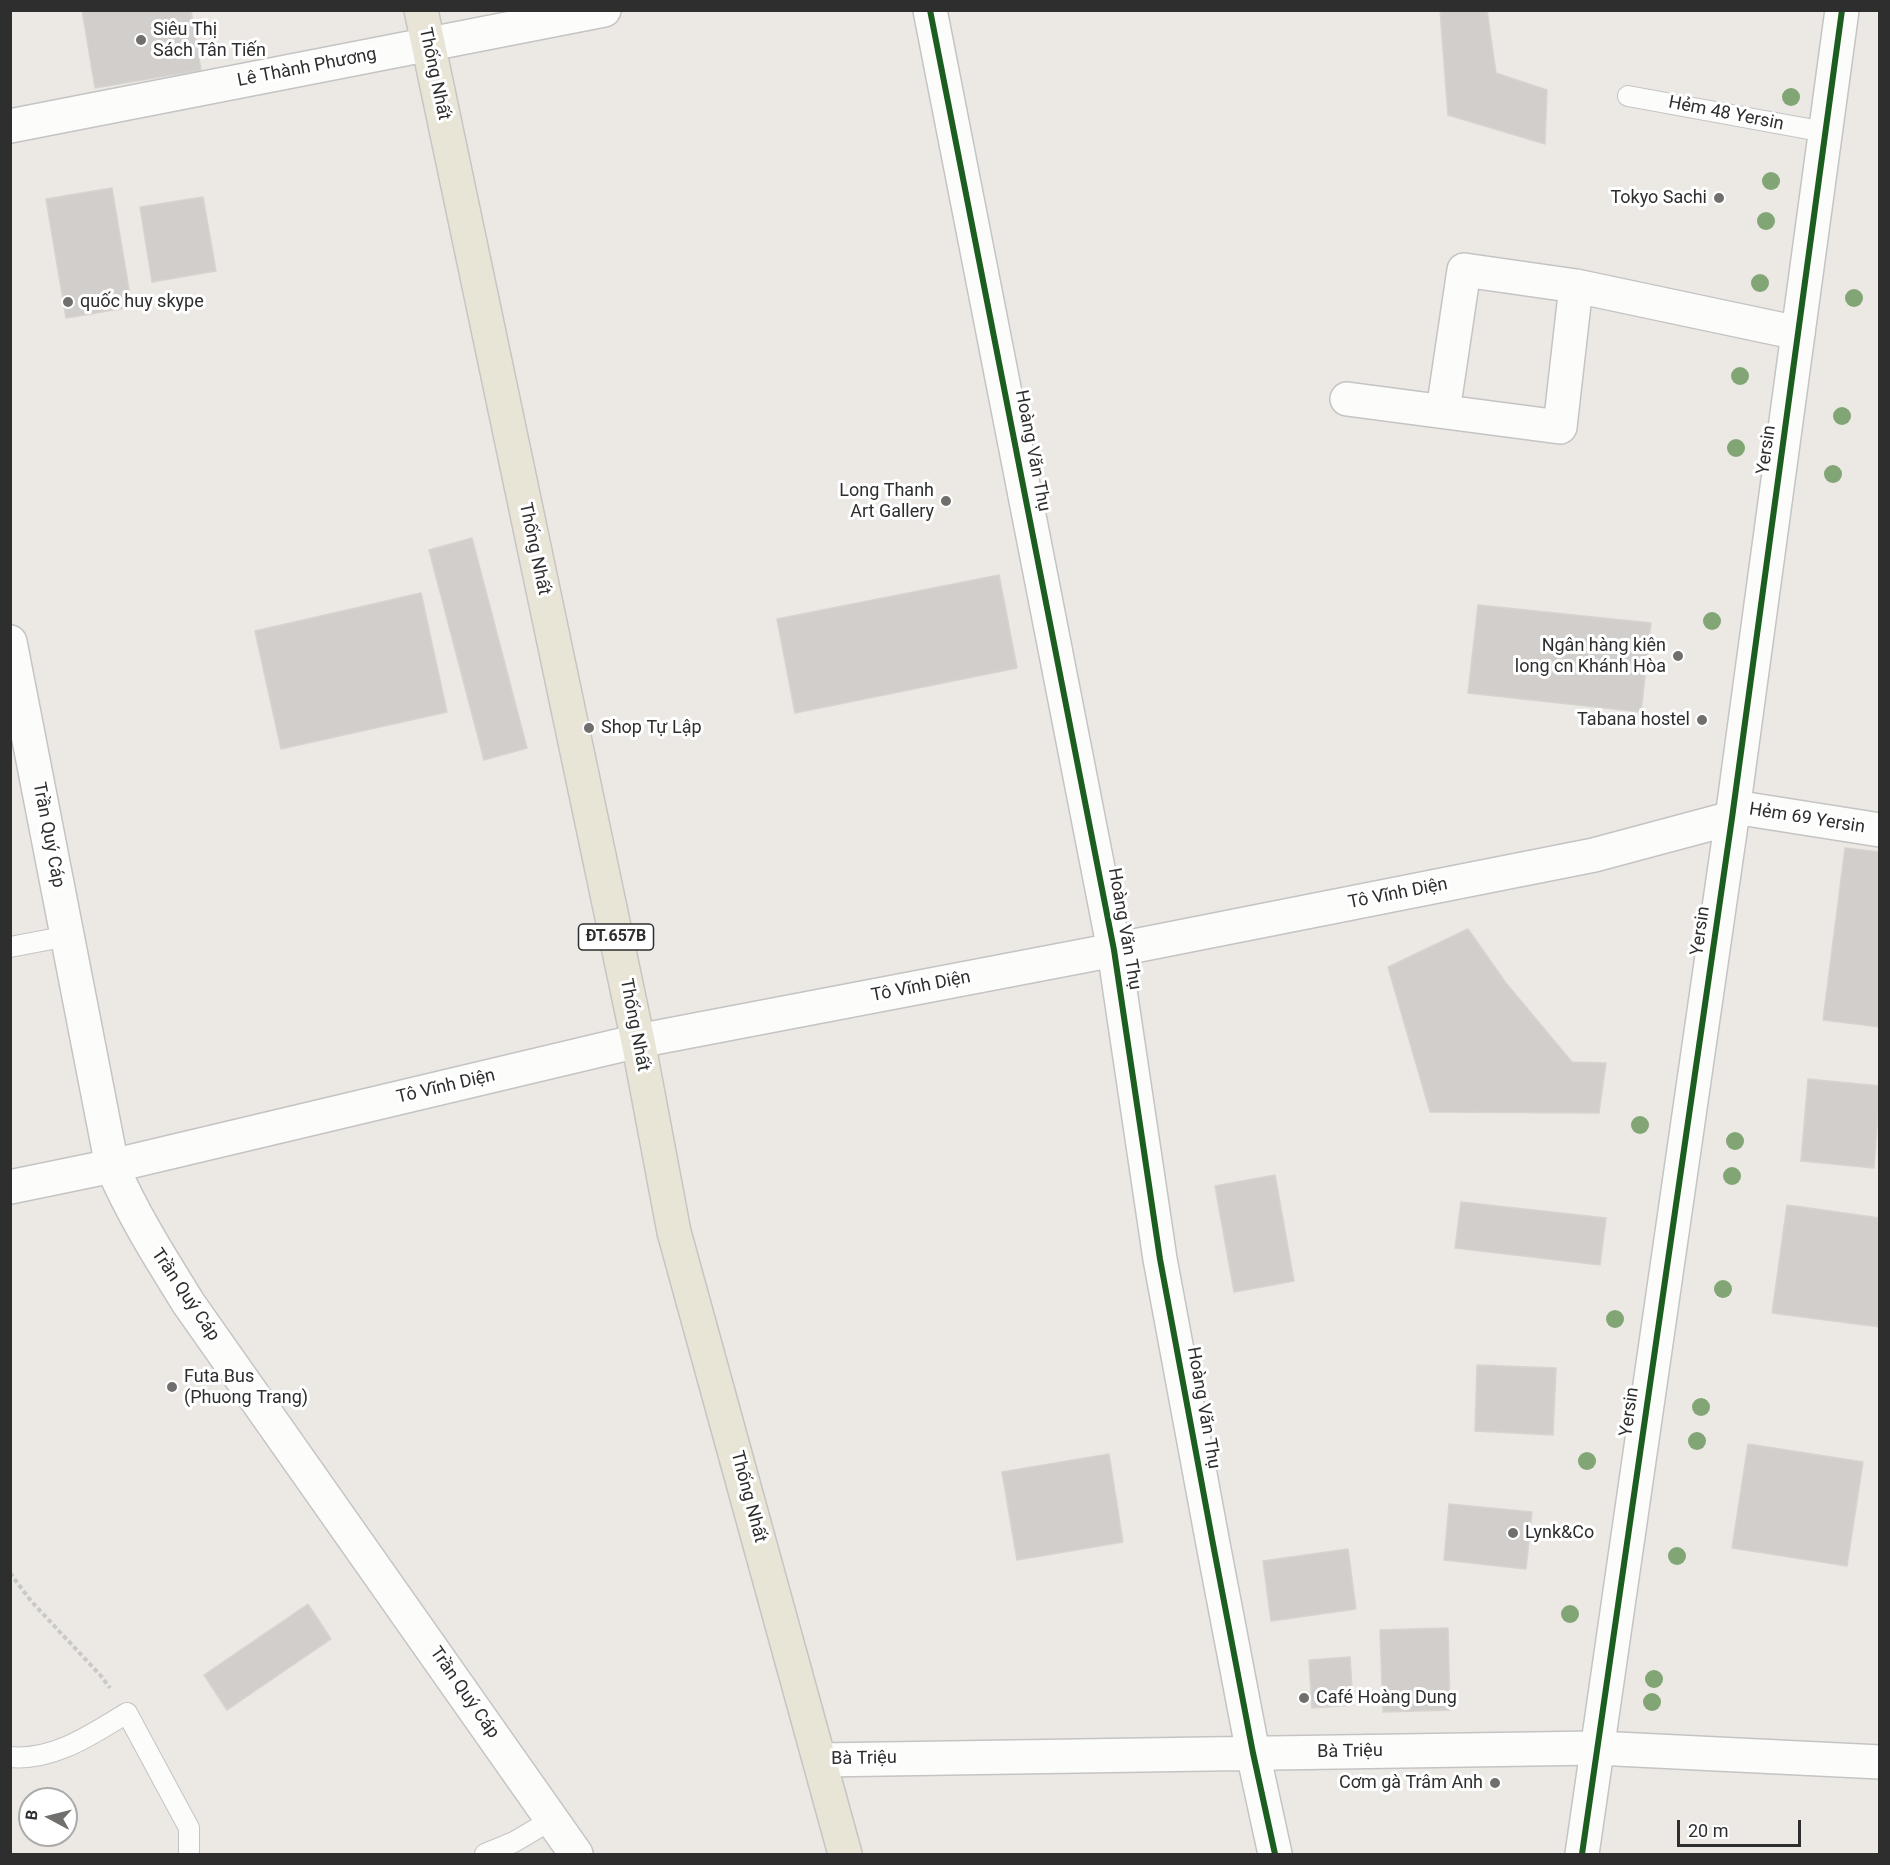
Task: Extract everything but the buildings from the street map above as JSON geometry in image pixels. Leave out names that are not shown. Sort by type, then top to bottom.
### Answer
[{"type":"main road","name":"Thống Nhất","points":[[421,10],[638,1041],[674,1232],[845,1854]]},
{"type":"street","name":"Lê Thành Phương","points":[[10,126],[604,10]]},
{"type":"street","name":"Hoàng Văn Thụ","points":[[930,10],[1114,950],[1160,1259],[1253,1753],[1275,1854]]},
{"type":"street","name":"Yersin","points":[[1582,1854],[1733,813],[1842,10]]},
{"type":"street","points":[[1443,411],[1464,270],[1576,286],[1798,333]]},
{"type":"street","points":[[1347,399],[1560,427],[1576,286]]},
{"type":"street","name":"Trần Quý Cáp","points":[[10,642],[112,1166],[128,1203],[189,1304],[576,1854]]},
{"type":"street","name":"Tô Vĩnh Diện","points":[[10,1187],[112,1166],[638,1041],[1594,855],[1733,813]]},
{"type":"street","name":"Hẻm 69 Yersin","points":[[1733,813],[1880,830]]},
{"type":"street","name":"Bà Triệu","points":[[820,1760],[1596,1748],[1880,1762]]},
{"type":"lane","name":"Hẻm 48 Yersin","points":[[1628,96],[1825,132]]},
{"type":"lane","points":[[10,947],[68,936]]},
{"type":"lane","points":[[10,1757],[45,1755],[78,1742],[127,1713],[189,1828],[189,1854]]},
{"type":"lane","points":[[485,1854],[513,1842],[553,1819]]},
{"type":"path","points":[[10,1573],[31,1600],[101,1676],[127,1713]]},
{"type":"cycle path","points":[[930,10],[1114,950],[1160,1259],[1253,1753],[1275,1854]]},
{"type":"cycle path","points":[[1582,1854],[1732,818],[1842,10]]},
{"type":"place","name":"Siêu Thị Sách Tân Tiến","points":[[141,40]]},
{"type":"place","name":"Tokyo Sachi","points":[[1719,198]]},
{"type":"place","name":"quốc huy skype","points":[[68,302]]},
{"type":"place","name":"Long Thanh Art Gallery","points":[[946,501]]},
{"type":"place","name":"Ngân hàng kiên long cn Khánh Hòa","points":[[1678,656]]},
{"type":"place","name":"Tabana hostel","points":[[1702,720]]},
{"type":"place","name":"Shop Tự Lập","points":[[589,728]]},
{"type":"place","name":"Futa Bus (Phuong Trang)","points":[[172,1387]]},
{"type":"place","name":"Lynk&Co","points":[[1513,1533]]},
{"type":"place","name":"Café Hoàng Dung","points":[[1304,1698]]},
{"type":"place","name":"Cơm gà Trâm Anh","points":[[1495,1783]]}]
